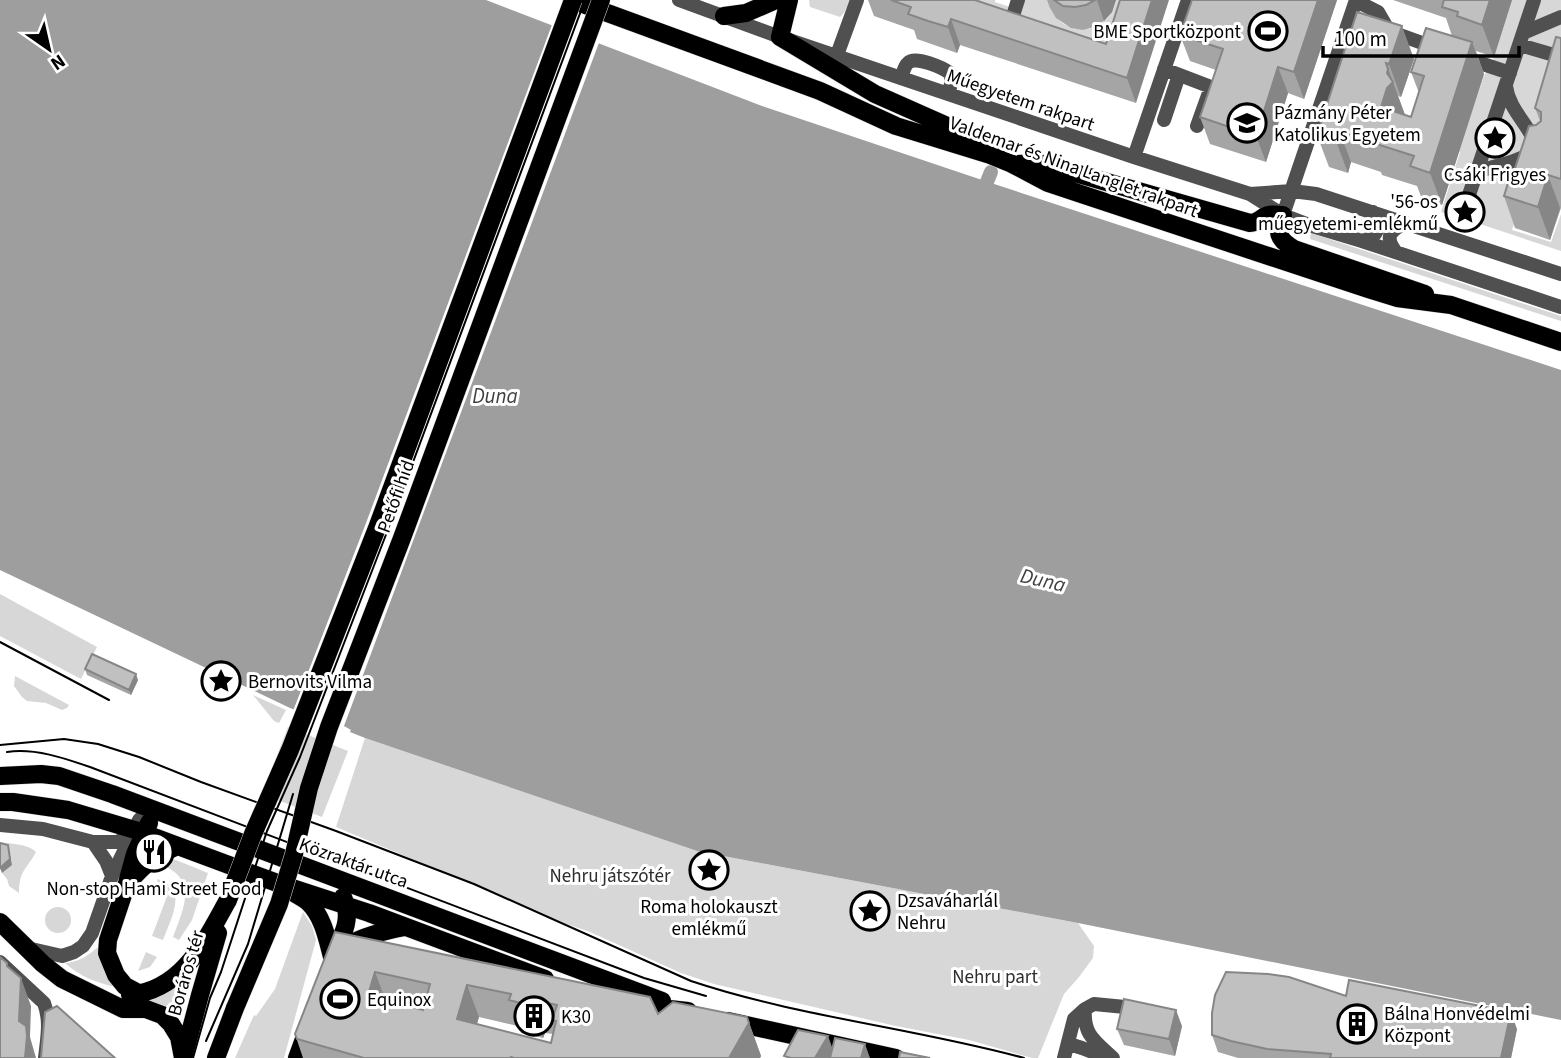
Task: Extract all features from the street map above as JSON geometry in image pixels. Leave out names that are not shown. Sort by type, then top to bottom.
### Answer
[{"type":"main road","name":"Valdemar és Nina Langlet rakpart","points":[[573,0],[820,91],[895,126],[990,155],[1048,183],[1397,298],[1451,305],[1561,342]]},
{"type":"main road","name":"Petőfi híd","points":[[228,900],[377,528],[573,0]]},
{"type":"main road","name":"Petőfi híd","points":[[218,1058],[235,1008],[279,904],[309,788],[329,727],[402,538],[601,0]]},
{"type":"main road","points":[[724,16],[756,9],[776,0]]},
{"type":"main road","points":[[789,0],[780,37],[875,94],[985,143],[1012,164],[1040,163],[1250,223],[1258,222],[1270,214],[1283,215],[1278,234],[1283,243],[1451,305]]},
{"type":"main road","name":"Közraktár utca","points":[[0,776],[58,776],[154,809],[701,1014],[802,1043],[896,1058]]},
{"type":"main road","points":[[4,806],[68,810],[139,832],[558,984]]},
{"type":"main road","points":[[140,994],[125,986],[116,975],[107,953],[120,879],[135,854],[139,832],[154,809]]},
{"type":"main road","points":[[120,879],[177,846]]},
{"type":"main road","points":[[330,963],[346,930],[347,906],[341,890],[331,876]]},
{"type":"main road","points":[[280,884],[309,903],[323,925],[330,963]]},
{"type":"main road","points":[[347,906],[376,892]]},
{"type":"main road","points":[[90,993],[114,996],[140,994],[177,975],[200,950],[228,900]]},
{"type":"main road","name":"Boráros tér","points":[[183,1058],[228,900]]},
{"type":"main road","points":[[0,922],[62,979],[123,1009],[146,1009],[162,1014],[179,1037],[183,1058]]},
{"type":"main road","points":[[330,963],[350,944],[405,927]]},
{"type":"main road","name":"Közraktár utca","points":[[605,998],[629,1005],[701,1014]]},
{"type":"main road","points":[[297,1058],[311,1017]]},
{"type":"street","name":"Műegyetem rakpart","points":[[679,0],[1134,158],[1250,194],[1283,215],[1312,226],[1561,307]]},
{"type":"street","points":[[837,55],[857,0]]},
{"type":"street","points":[[1011,22],[1018,0]]},
{"type":"street","points":[[1134,158],[1188,0]]},
{"type":"street","points":[[1468,198],[1534,0]]},
{"type":"street","points":[[1283,215],[1356,1],[1378,12],[1389,31],[1508,78]]},
{"type":"street","points":[[1521,39],[1561,18]]},
{"type":"street","points":[[1521,39],[1561,57]]},
{"type":"street","points":[[901,78],[908,63],[919,60],[950,74],[952,81],[947,94]]},
{"type":"street","points":[[1164,69],[1211,86],[1198,126]]},
{"type":"street","points":[[1164,120],[1179,75]]},
{"type":"street","points":[[1478,171],[1540,149],[1508,96],[1508,78]]},
{"type":"street","name":"Műegyetem rakpart","points":[[1250,194],[1292,191],[1316,194],[1561,275]]},
{"type":"street","points":[[1362,241],[1375,235],[1378,230],[1378,221],[1373,212]]},
{"type":"street","points":[[1396,252],[1390,243],[1390,235],[1392,230],[1406,223]]},
{"type":"street","points":[[0,825],[43,829],[93,842],[117,842],[139,832]]},
{"type":"street","points":[[26,948],[62,956],[83,946],[92,933],[120,879],[93,842]]},
{"type":"street","points":[[0,961],[44,1003],[48,1020],[45,1058]]},
{"type":"street","points":[[566,965],[585,978],[581,985]]},
{"type":"street","points":[[1111,1058],[1082,1048],[1067,1051],[1074,1019],[1094,1004],[1125,1007]]},
{"type":"street","points":[[1085,1009],[1084,1020],[1088,1035],[1111,1058]]},
{"type":"green space","points":[[809,0],[850,0],[840,17],[810,7]]},
{"type":"green space","points":[[957,0],[995,0],[1019,10],[1022,0],[1048,0],[1053,13],[1061,22],[1082,29],[1103,22],[1111,13],[1116,0],[1138,0],[1115,69]]},
{"type":"green space","points":[[1512,0],[1561,0],[1561,81],[1512,230],[1551,242],[1561,214],[1561,251],[1471,221],[1471,214],[1464,209],[1457,211],[1454,216],[1441,212],[1460,152],[1458,150],[1484,76],[1493,60]]},
{"type":"green space","points":[[1311,233],[1561,316],[1561,321],[1310,239]]},
{"type":"green space","points":[[0,594],[97,647],[81,679],[0,636]]},
{"type":"green space","points":[[15,676],[69,705],[62,710],[46,703],[27,701],[14,686]]},
{"type":"green space","points":[[253,695],[286,710],[279,723],[274,721]]},
{"type":"green space","points":[[288,727],[348,751],[322,817],[262,794]]},
{"type":"green space","name":"Nehru part","points":[[365,738],[697,851],[1078,923],[1094,946],[1093,958],[1064,994],[1038,1058],[969,1040],[714,984],[681,973],[590,932],[336,827]]},
{"type":"green space","points":[[0,842],[24,846],[36,852],[22,874],[19,893],[9,886],[2,873]]},
{"type":"green space","points":[[164,858],[208,873],[192,920],[179,940],[173,937],[184,906],[184,887],[174,871],[162,865]]},
{"type":"green space","points":[[157,879],[173,889],[175,897],[173,914],[163,940],[152,936],[166,899],[166,893],[158,886]]},
{"type":"green space","points":[[58,907],[67,911],[71,920],[67,929],[58,933],[49,929],[45,920],[49,911]]},
{"type":"green space","points":[[303,912],[312,926],[316,940],[284,1058],[235,1058],[254,1015],[256,1016],[275,989]]},
{"type":"green space","points":[[97,948],[101,949],[117,987],[89,979],[65,963],[74,962]]},
{"type":"green space","points":[[146,952],[157,957],[150,967],[138,971]]},
{"type":"green space","points":[[183,982],[186,984],[174,1019],[138,1002],[162,995]]},
{"type":"water","name":"Duna","points":[[0,0],[486,0],[762,106],[1561,370],[1561,1020],[1078,923],[697,851],[365,738],[290,708],[0,570]]},
{"type":"pier","points":[[553,22],[600,40],[344,726],[351,730],[348,735],[287,710],[293,711],[366,523]]},
{"type":"building","points":[[891,0],[975,0],[1106,44],[1120,0],[1152,0],[1127,78],[951,19],[948,27],[928,21],[908,14],[911,7]]},
{"type":"building","points":[[1054,0],[1095,0],[1075,7],[1063,6]]},
{"type":"building","points":[[1192,0],[1318,0],[1294,72],[1278,67],[1256,136],[1200,117],[1223,49],[1180,35]]},
{"type":"building","points":[[1444,0],[1490,0],[1482,25],[1442,7]]},
{"type":"building","points":[[1357,12],[1402,26],[1389,64],[1386,63],[1387,73],[1393,82],[1387,88],[1381,107],[1411,117],[1424,76],[1411,72],[1426,28],[1472,42],[1430,173],[1410,166],[1414,156],[1370,142],[1371,140],[1339,130],[1336,141],[1317,135]]},
{"type":"building","points":[[1556,37],[1561,38],[1561,179],[1548,175],[1538,207],[1504,196],[1529,126],[1541,121],[1541,112],[1535,108]]},
{"type":"building","points":[[92,654],[136,674],[129,690],[85,669]]},
{"type":"building","points":[[0,843],[8,845],[10,859],[0,868]]},
{"type":"building","points":[[335,932],[650,997],[658,1014],[673,1002],[747,1017],[749,1023],[729,1058],[364,1058],[297,1039],[295,1034]],"holes":[[[375,972],[430,984],[423,1010],[368,995]],[[467,985],[511,994],[509,1000],[532,1006],[533,1000],[557,1005],[552,1020],[556,1021],[551,1043],[457,1019]]]},
{"type":"building","points":[[0,957],[21,978],[19,1021],[26,1026],[25,1058],[0,1058]]},
{"type":"building","name":"Bálna Honvédelmi Központ","points":[[1226,972],[1289,977],[1346,996],[1349,980],[1511,1012],[1501,1058],[1330,1058],[1331,1054],[1267,1049],[1231,1041],[1212,1035],[1215,995]]},
{"type":"building","points":[[1124,999],[1176,1010],[1169,1039],[1117,1029]]},
{"type":"building","points":[[57,1006],[115,1058],[41,1058],[45,1012]]},
{"type":"building","points":[[798,1030],[828,1036],[815,1058],[784,1056]]},
{"type":"building","points":[[835,1038],[865,1044],[861,1058],[830,1058]]},
{"type":"building","points":[[900,1052],[930,1058],[899,1058]]},
{"type":"waterway","points":[[980,199],[991,172]]},
{"type":"tram line","points":[[193,1058],[210,998],[267,831],[300,757],[387,532],[585,0]]},
{"type":"tram line","points":[[0,642],[109,700]]},
{"type":"tram line","points":[[0,745],[64,739],[98,744],[139,757],[474,884],[691,981],[773,1004],[1024,1058]]},
{"type":"tram line","points":[[7,752],[39,753],[90,767],[644,978],[706,996]]},
{"type":"tram line","points":[[206,1041],[248,944],[293,794]]},
{"type":"place","name":"BME Sportközpont","points":[[1268,31]]},
{"type":"place","name":"Pázmány Péter Katolikus Egyetem","points":[[1247,123]]},
{"type":"place","name":"Csáki Frigyes","points":[[1495,138]]},
{"type":"place","name":"'56-os műegyetemi-emlékmű","points":[[1465,212]]},
{"type":"place","name":"Bernovits Vilma","points":[[221,681]]},
{"type":"place","name":"Non-stop Hami Street Food","points":[[154,852]]},
{"type":"place","name":"Roma holokauszt emlékmű","points":[[709,870]]},
{"type":"place","name":"Dzsaváharlál Nehru","points":[[870,911]]},
{"type":"place","name":"Equinox","points":[[340,999]]},
{"type":"place","name":"K30","points":[[534,1016]]},
{"type":"place","name":"Bálna Honvédelmi Központ","points":[[1357,1024]]},
{"type":"park label","name":"Nehru játszótér","points":[[610,875]]}]
